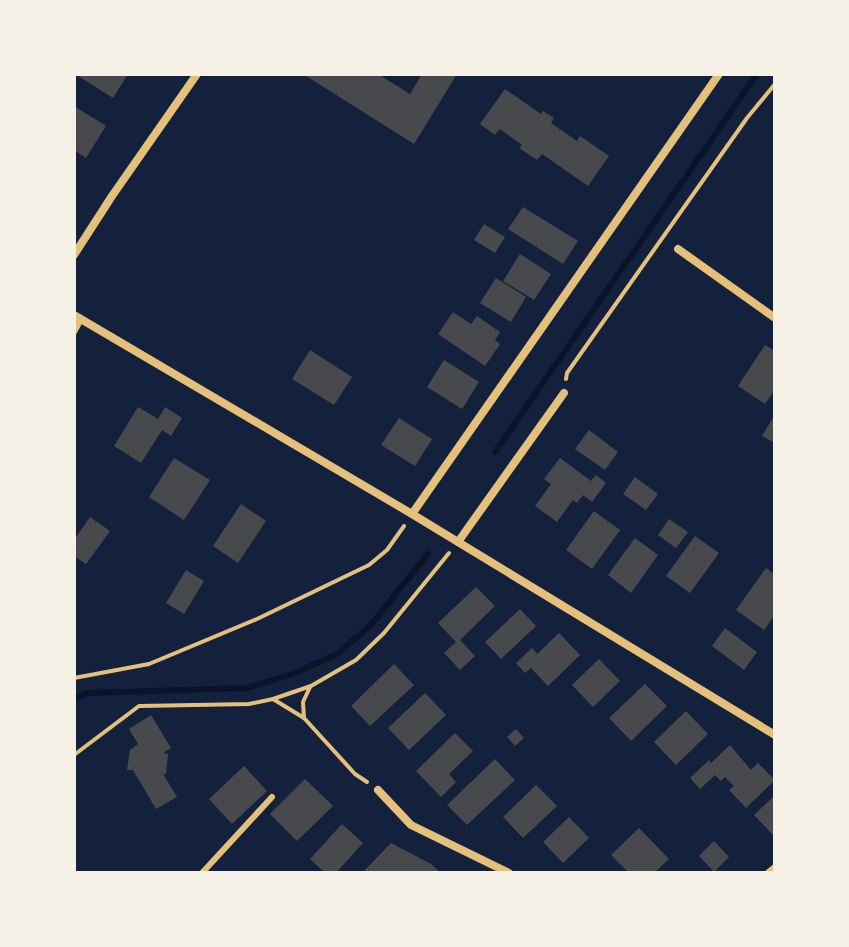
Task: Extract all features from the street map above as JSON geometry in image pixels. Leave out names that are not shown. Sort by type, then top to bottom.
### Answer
[{"type":"street","points":[[74,255],[197,74]]},
{"type":"street","points":[[412,514],[719,74]]},
{"type":"street","points":[[678,249],[775,318]]},
{"type":"street","points":[[78,317],[412,514],[775,735]]},
{"type":"street","points":[[458,542],[564,393]]},
{"type":"street","points":[[378,790],[411,825],[509,873]]},
{"type":"street","points":[[769,873],[775,868]]},
{"type":"lane","points":[[74,332],[78,317]]},
{"type":"lane","points":[[202,873],[272,797]]},
{"type":"path","points":[[564,393],[567,373],[747,118],[775,84]]},
{"type":"path","points":[[74,678],[149,664],[257,619],[355,572],[387,550],[412,514]]},
{"type":"path","points":[[74,755],[139,706],[249,704],[311,686],[356,660],[384,633],[458,542]]},
{"type":"path","points":[[304,718],[303,702],[311,686]]},
{"type":"path","points":[[273,699],[304,718],[355,774],[378,790]]},
{"type":"building","points":[[75,74],[128,74],[113,98]]},
{"type":"building","points":[[303,74],[378,74],[410,94],[422,74],[457,74],[414,144]]},
{"type":"building","points":[[505,89],[541,114],[543,111],[554,118],[551,123],[577,141],[580,136],[609,156],[588,186],[542,154],[537,160],[500,129],[495,135],[480,124]]},
{"type":"building","points":[[74,106],[106,126],[86,158],[74,150]]},
{"type":"building","points":[[523,207],[578,241],[563,264],[508,229]]},
{"type":"building","points":[[484,224],[505,237],[495,253],[474,240]]},
{"type":"building","points":[[520,254],[551,274],[534,300],[503,281]]},
{"type":"building","points":[[496,278],[526,297],[511,322],[480,303]]},
{"type":"building","points":[[453,312],[471,324],[477,316],[500,332],[495,340],[500,344],[485,366],[438,334]]},
{"type":"building","points":[[765,345],[775,351],[775,389],[765,404],[738,386]]},
{"type":"building","points":[[310,350],[352,377],[334,405],[292,379]]},
{"type":"building","points":[[444,360],[479,382],[462,409],[427,387]]},
{"type":"building","points":[[138,407],[158,419],[165,407],[182,418],[171,436],[162,430],[141,463],[114,446]]},
{"type":"building","points":[[775,414],[775,443],[762,436]]},
{"type":"building","points":[[399,418],[432,439],[415,466],[381,445]]},
{"type":"building","points":[[589,430],[618,452],[605,470],[575,449]]},
{"type":"building","points":[[174,458],[210,480],[184,520],[149,497]]},
{"type":"building","points":[[560,458],[591,481],[596,475],[606,483],[592,502],[583,495],[577,503],[573,500],[557,522],[535,506],[551,484],[544,479]]},
{"type":"building","points":[[635,477],[658,494],[646,510],[623,494]]},
{"type":"building","points":[[241,504],[266,521],[238,563],[213,546]]},
{"type":"building","points":[[594,511],[620,530],[592,569],[566,550]]},
{"type":"building","points":[[90,517],[110,531],[86,564],[74,556],[74,540]]},
{"type":"building","points":[[669,519],[688,532],[676,548],[658,535]]},
{"type":"building","points":[[695,536],[719,553],[690,593],[666,576]]},
{"type":"building","points":[[635,538],[658,555],[631,593],[608,575]]},
{"type":"building","points":[[766,568],[775,575],[775,615],[764,630],[736,610]]},
{"type":"building","points":[[186,570],[204,581],[184,614],[166,603]]},
{"type":"building","points":[[476,587],[495,606],[460,640],[475,656],[460,670],[444,653],[456,642],[438,623]]},
{"type":"building","points":[[520,609],[536,626],[501,659],[485,642]]},
{"type":"building","points":[[725,628],[757,652],[744,670],[712,646]]},
{"type":"building","points":[[559,633],[580,655],[548,686],[531,668],[525,673],[516,663],[532,648],[537,654]]},
{"type":"building","points":[[599,659],[620,681],[593,707],[572,685]]},
{"type":"building","points":[[394,664],[414,685],[370,726],[351,706]]},
{"type":"building","points":[[645,684],[667,706],[631,741],[609,718]]},
{"type":"building","points":[[425,693],[446,715],[409,750],[388,728]]},
{"type":"building","points":[[686,711],[708,734],[676,765],[654,742]]},
{"type":"building","points":[[151,715],[171,748],[163,753],[168,754],[166,774],[163,774],[177,797],[156,809],[133,770],[127,770],[130,750],[138,744],[129,729]]},
{"type":"building","points":[[516,729],[524,738],[515,746],[507,737]]},
{"type":"building","points":[[455,733],[473,751],[449,774],[456,782],[441,797],[416,771]]},
{"type":"building","points":[[730,745],[751,770],[758,763],[775,780],[746,808],[729,790],[734,786],[725,777],[721,781],[715,775],[700,789],[690,778]]},
{"type":"building","points":[[495,759],[515,780],[467,825],[447,805]]},
{"type":"building","points":[[244,766],[267,791],[232,824],[209,799]]},
{"type":"building","points":[[305,779],[333,806],[297,841],[270,814]]},
{"type":"building","points":[[536,785],[557,806],[523,838],[503,817]]},
{"type":"building","points":[[775,795],[775,833],[773,835],[754,815]]},
{"type":"building","points":[[569,817],[589,838],[563,863],[543,842]]},
{"type":"building","points":[[342,824],[363,843],[336,873],[325,873],[310,859]]},
{"type":"building","points":[[639,828],[669,859],[654,873],[629,873],[611,855]]},
{"type":"building","points":[[714,841],[729,857],[714,872],[699,856]]},
{"type":"building","points":[[391,843],[431,864],[441,873],[362,873]]},
{"type":"waterway","points":[[495,452],[757,74]]},
{"type":"waterway","points":[[74,699],[87,693],[247,688],[295,673],[337,654],[370,626],[428,554]]}]
